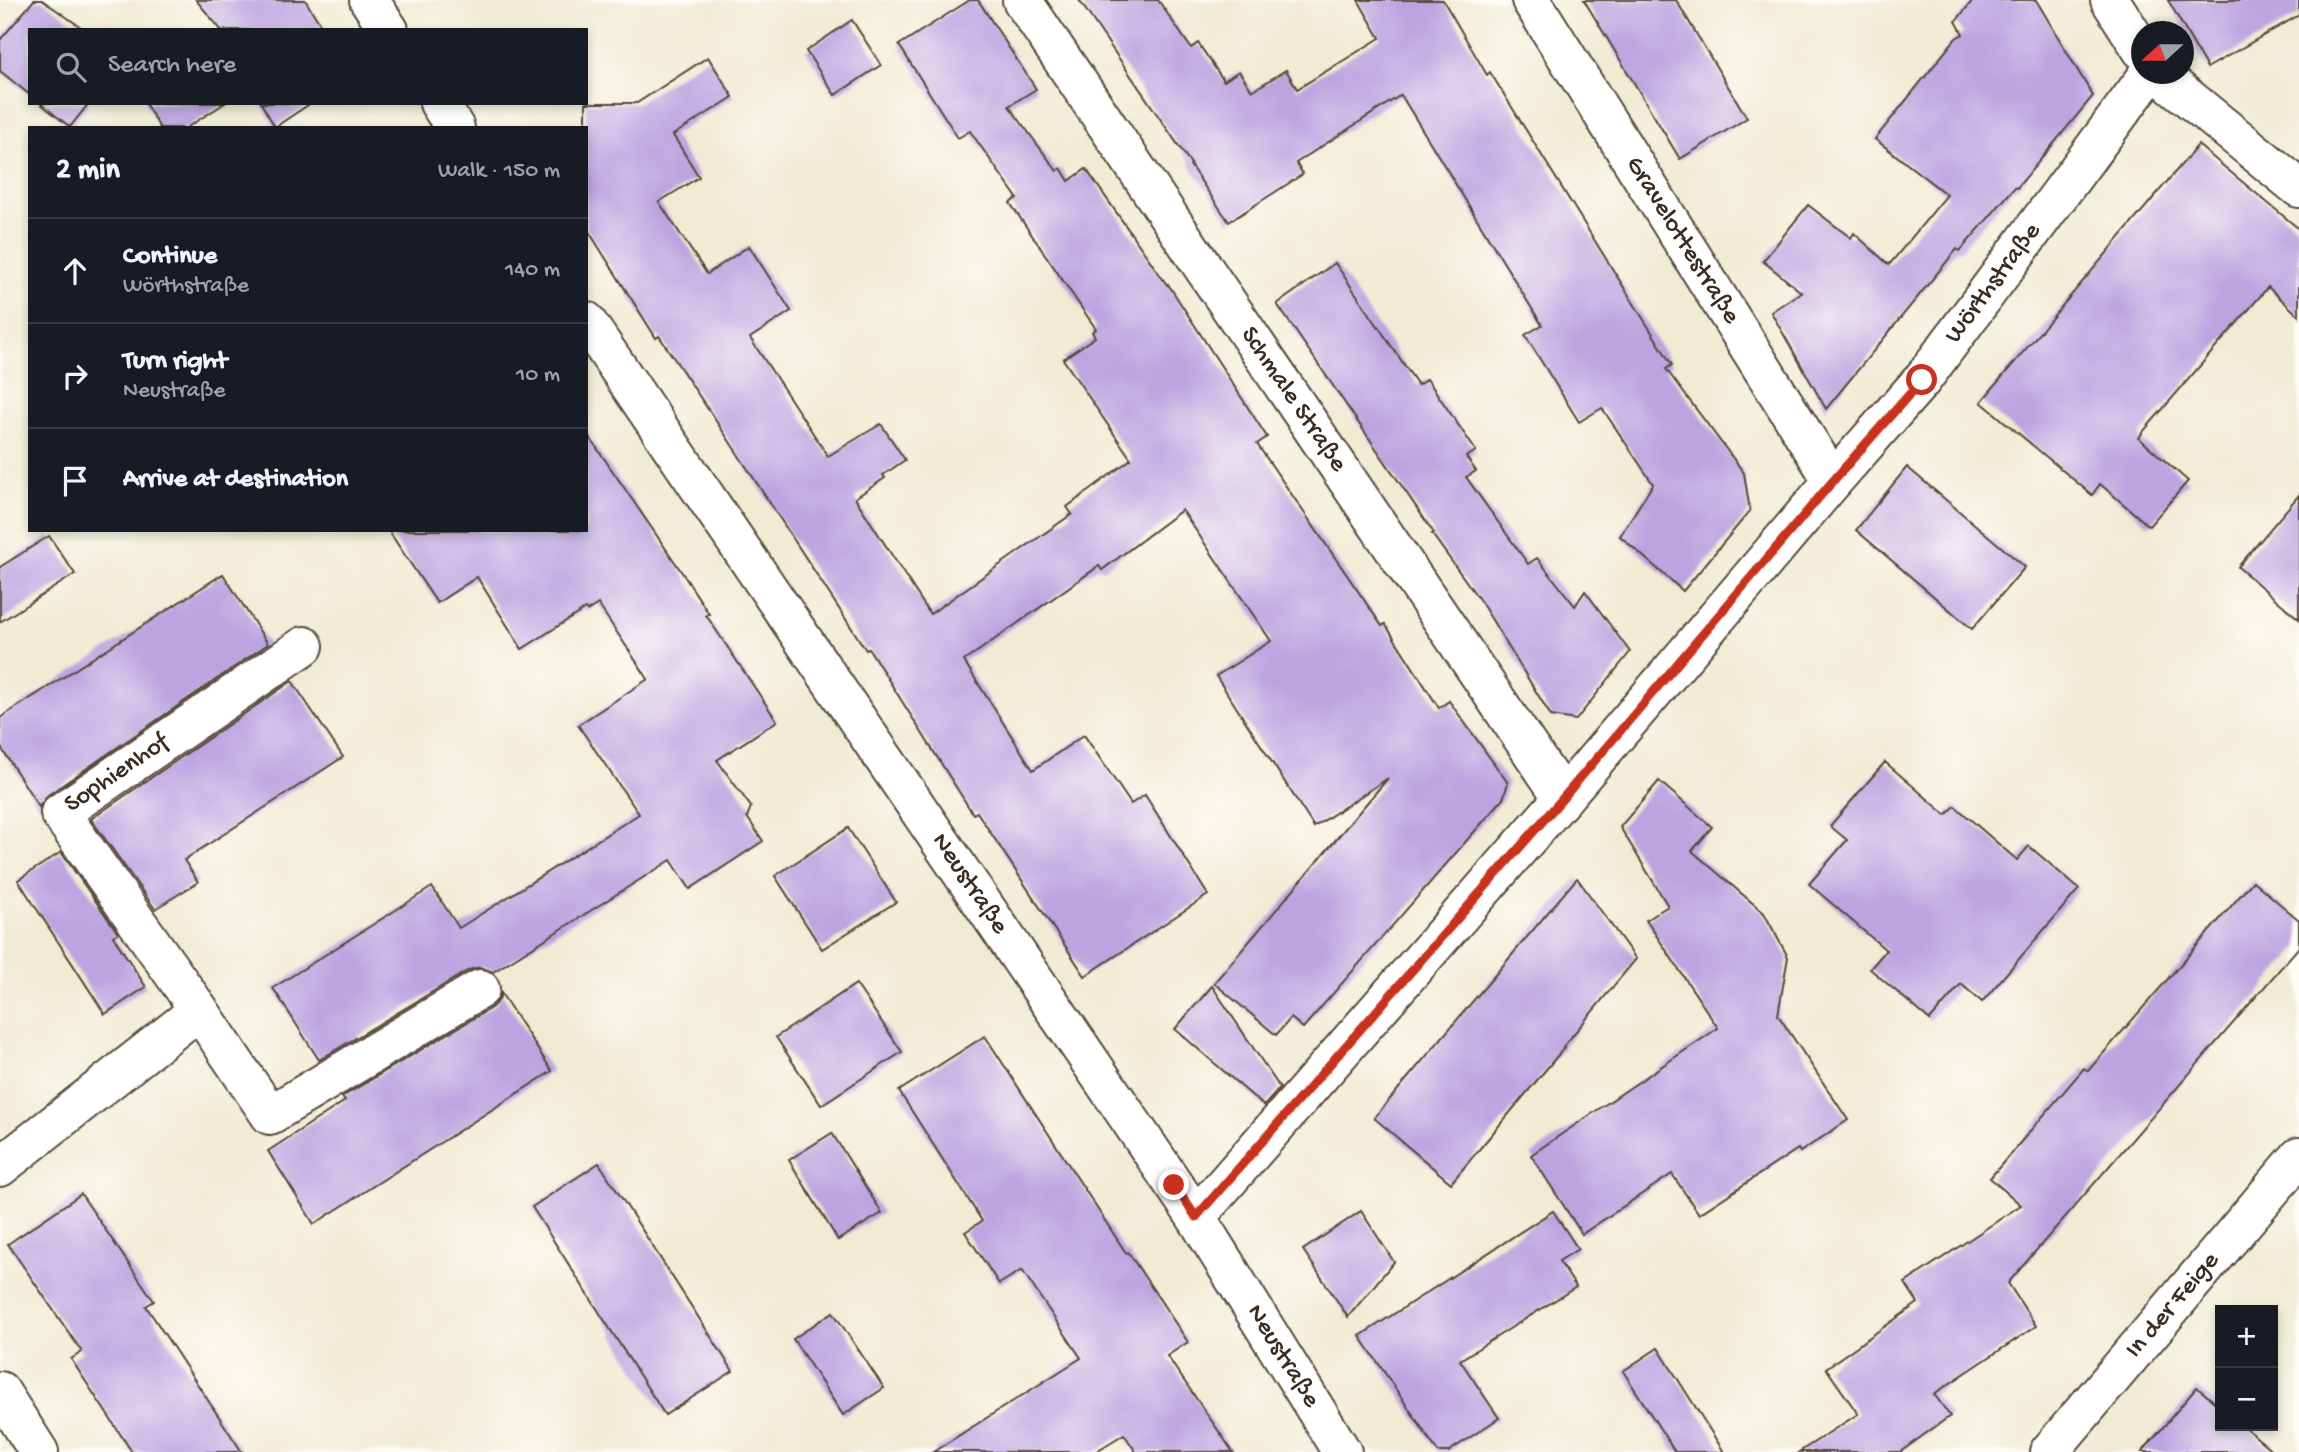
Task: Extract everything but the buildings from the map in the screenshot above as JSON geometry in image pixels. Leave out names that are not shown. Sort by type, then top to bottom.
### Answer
[{"type":"street","points":[[369,0],[388,28]]},
{"type":"street","name":"Schmale Straße","points":[[1022,0],[1563,798]]},
{"type":"street","name":"Gravelottestraße","points":[[1531,0],[1833,481]]},
{"type":"street","points":[[2110,0],[2131,34]]},
{"type":"street","name":"Wörthstraße","points":[[1196,1217],[1563,798],[1922,380],[2142,84]]},
{"type":"street","points":[[2172,84],[2299,188]]},
{"type":"street","points":[[440,105],[455,126]]},
{"type":"street","name":"Neustraße","points":[[588,323],[1196,1217],[1342,1452]]},
{"type":"street","name":"Sophienhof","points":[[304,646],[60,813],[270,1115],[480,989]]},
{"type":"street","points":[[0,1167],[199,1010]]},
{"type":"street","name":"In der Feige","points":[[2049,1452],[2299,1157]]},
{"type":"street","points":[[0,1391],[39,1452]]},
{"type":"route","points":[[1174,1185],[1196,1217],[1563,798],[1922,380]]}]
